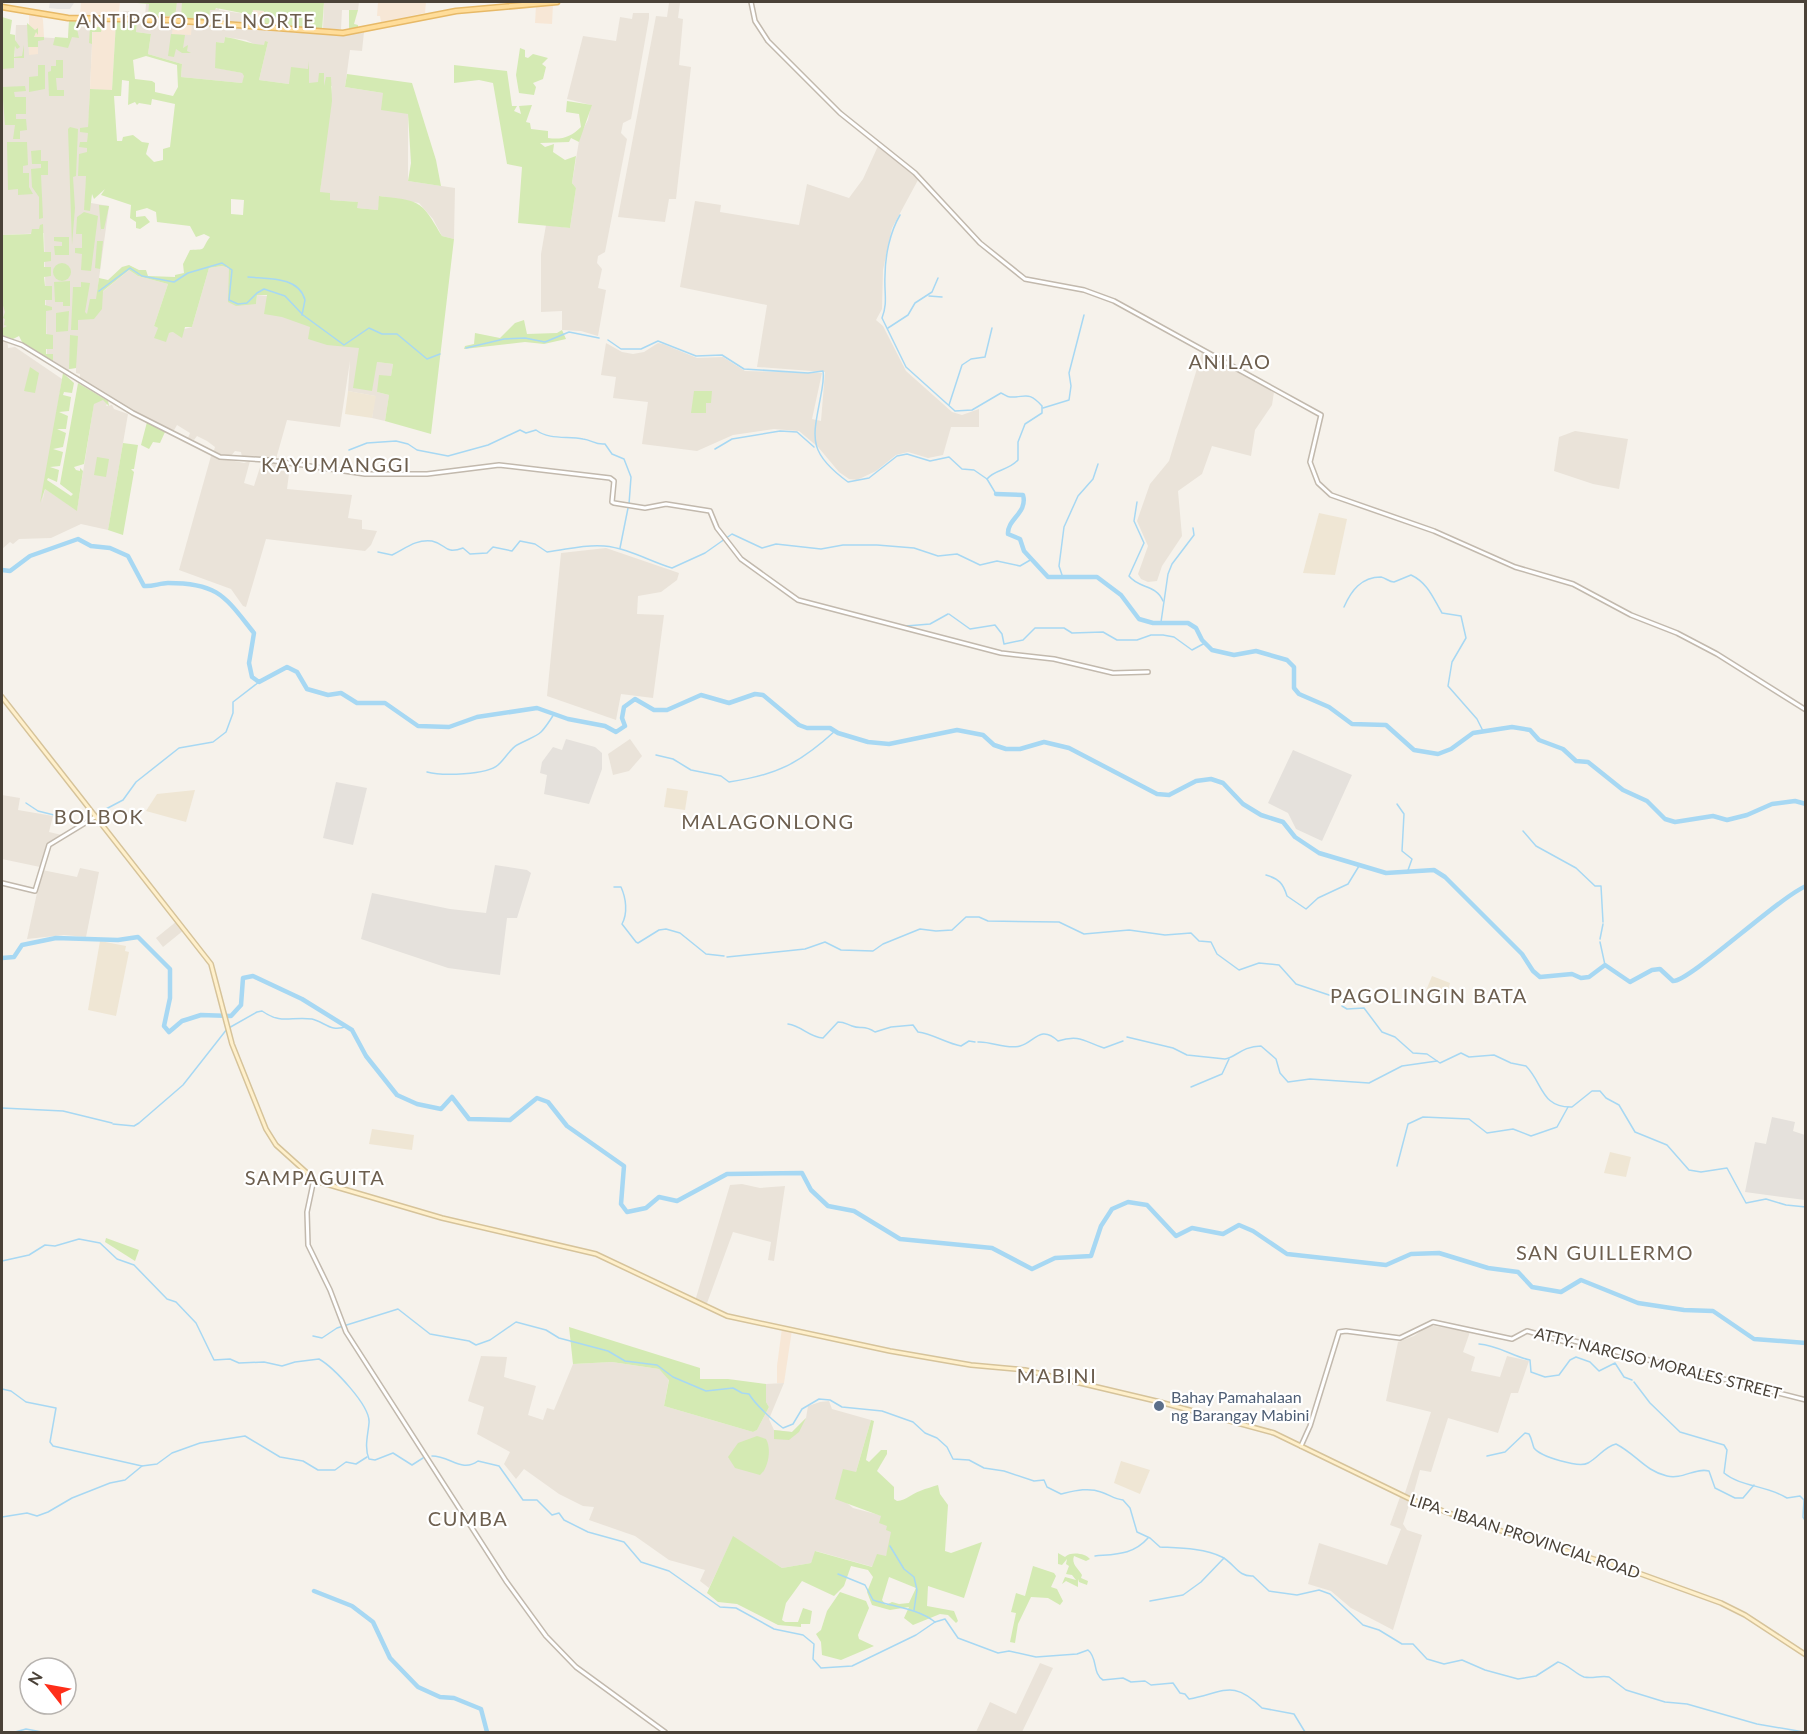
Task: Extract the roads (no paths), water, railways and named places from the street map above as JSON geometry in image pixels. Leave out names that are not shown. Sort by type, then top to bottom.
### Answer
[{"type":"main road","points":[[2,7],[66,18],[170,20],[339,33],[456,11],[557,2]]},
{"type":"main road","name":"LIPA - IBAAN PROVINCIAL ROAD","points":[[2,697],[95,817],[148,880],[211,964],[229,1030],[271,1139],[314,1179],[442,1218],[596,1254],[727,1316],[890,1352],[971,1365],[1025,1370],[1156,1401],[1274,1433],[1410,1499],[1485,1527],[1630,1570],[1721,1603],[1745,1615],[1806,1654]]},
{"type":"street","points":[[751,2],[753,17],[759,29],[812,85],[880,147],[906,164],[980,243],[1022,277],[1090,292],[1114,301],[1321,415],[1310,462],[1316,478],[1326,491],[1348,502],[1434,531],[1515,567],[1573,584],[1631,615],[1677,633],[1717,654],[1806,710]]},
{"type":"street","points":[[2,338],[26,347],[133,413],[220,457],[268,460],[365,474],[428,474],[474,466],[499,465],[610,478],[614,481],[613,503],[645,508],[666,504],[710,512],[722,536],[741,559],[798,600],[1001,653],[1054,659],[1113,673],[1148,672]]},
{"type":"street","points":[[2,883],[35,891],[49,845],[95,817]]},
{"type":"street","points":[[314,1179],[307,1212],[308,1245],[330,1290],[343,1327],[506,1581],[546,1636],[576,1667],[665,1732]]},
{"type":"street","name":"ATTY. NARCISO MORALES STREET","points":[[1301,1446],[1310,1426],[1339,1332],[1400,1338],[1432,1322],[1512,1340],[1527,1331],[1806,1400]]},
{"type":"waterway","points":[[900,215],[893,229],[887,252],[882,318],[906,367],[955,411],[972,410],[1001,393],[1009,397],[1030,396],[1042,406],[1042,413],[1025,424],[1018,442],[1018,460],[987,479]]},
{"type":"waterway","points":[[99,291],[130,268],[142,276],[174,282],[188,273],[222,263],[232,270],[229,300],[238,304],[247,303],[264,289],[285,296],[303,315],[344,345],[369,328],[382,334],[397,334],[427,359],[440,354]]},
{"type":"waterway","points":[[248,277],[281,280],[296,287],[302,292],[305,300],[302,315]]},
{"type":"waterway","points":[[888,328],[908,315],[915,303],[932,292],[938,278]]},
{"type":"waterway","points":[[929,296],[942,297]]},
{"type":"waterway","points":[[1043,408],[1069,400],[1071,386],[1069,373],[1084,315]]},
{"type":"waterway","points":[[949,405],[962,365],[971,359],[985,357],[992,328]]},
{"type":"waterway","points":[[466,348],[504,339],[525,338],[545,342],[569,332],[599,338]]},
{"type":"waterway","points":[[608,340],[621,349],[641,349],[658,341],[696,356],[722,355],[744,369],[808,373],[823,371],[815,431],[818,451],[824,461],[848,482],[869,478],[897,456],[907,454],[930,461],[949,457],[962,469],[974,470],[987,479],[996,494]]},
{"type":"waterway","points":[[349,450],[367,443],[396,441],[408,444],[417,450],[448,456],[488,445],[520,430],[526,433],[536,430],[552,436],[605,444],[612,454],[624,459],[631,477],[629,504]]},
{"type":"waterway","points":[[715,449],[732,439],[780,431],[797,432],[814,447]]},
{"type":"waterway","points":[[1062,575],[1059,566],[1064,527],[1078,496],[1093,479],[1098,464]]},
{"type":"waterway","points":[[996,494],[1023,495],[1023,507],[1011,524],[1008,534],[1020,539],[1024,551],[1048,577],[1097,577],[1121,595],[1139,619],[1153,623],[1188,623],[1196,628],[1202,640],[1212,650],[1234,655],[1256,651],[1287,660],[1294,667],[1294,688],[1299,694],[1329,707],[1352,724],[1386,725],[1414,750],[1438,754],[1451,749],[1473,733],[1512,727],[1530,730],[1539,740],[1563,749],[1576,761],[1588,762],[1623,790],[1647,801],[1665,819],[1675,822],[1713,816],[1727,820],[1747,815],[1772,804],[1795,801],[1806,804]]},
{"type":"waterway","points":[[1137,502],[1134,521],[1144,543],[1129,576],[1152,589],[1163,601]]},
{"type":"waterway","points":[[620,548],[628,508]]},
{"type":"waterway","points":[[1161,622],[1168,574],[1172,564],[1194,535],[1193,528]]},
{"type":"waterway","points":[[378,552],[392,555],[421,541],[432,541],[449,550],[463,548],[470,554],[487,553],[493,547],[512,551],[520,541],[535,544],[547,552],[589,546],[613,547],[672,568],[705,553],[732,534],[762,548],[776,544],[821,549],[843,545],[877,545],[914,548],[938,556],[957,554],[980,565],[997,561],[1020,566],[1032,559]]},
{"type":"waterway","points":[[2,570],[10,571],[30,556],[78,539],[91,546],[110,548],[128,556],[144,586],[168,583],[199,586],[210,589],[227,601],[254,633],[249,663],[252,677],[259,682],[287,667],[297,672],[307,689],[328,695],[341,693],[357,703],[385,703],[418,726],[449,727],[477,717],[537,708],[568,719],[605,726],[616,732],[625,726],[622,718],[624,707],[635,699],[654,710],[667,710],[701,695],[729,703],[755,694],[763,695],[799,725],[807,728],[830,728],[838,733],[868,742],[889,744],[957,730],[983,735],[994,745],[1006,749],[1020,749],[1044,742],[1069,748],[1157,794],[1169,795],[1196,781],[1211,779],[1223,783],[1243,804],[1261,815],[1283,822],[1295,837],[1319,853],[1386,873],[1434,870],[1445,877],[1522,954],[1533,971],[1540,977],[1572,974],[1581,978],[1589,977],[1605,965],[1630,982],[1652,970],[1660,969],[1673,981],[1682,978],[1776,906],[1806,886]]},
{"type":"waterway","points":[[1344,607],[1354,590],[1368,579],[1381,577],[1394,582],[1411,575],[1426,587],[1442,613],[1461,616],[1466,638],[1452,662],[1448,686],[1477,719],[1483,731]]},
{"type":"waterway","points":[[906,626],[930,624],[948,614]]},
{"type":"waterway","points":[[949,614],[970,629],[995,625],[1002,634],[1004,644],[1023,640],[1035,628],[1064,628],[1072,633],[1103,632],[1117,640],[1137,640],[1151,635],[1163,635],[1174,637],[1192,650],[1205,643]]},
{"type":"waterway","points":[[104,810],[123,800],[136,782],[179,748],[213,742],[226,732],[233,713],[233,702],[259,682]]},
{"type":"waterway","points":[[427,772],[464,774],[492,768],[501,763],[514,747],[542,731],[554,714]]},
{"type":"waterway","points":[[656,755],[673,759],[691,770],[721,776],[729,782],[761,776],[787,766],[835,731]]},
{"type":"waterway","points":[[26,803],[38,811],[66,818]]},
{"type":"waterway","points":[[1397,804],[1404,814],[1402,851],[1412,859],[1407,873]]},
{"type":"waterway","points":[[1523,831],[1536,846],[1576,868],[1595,886],[1601,886],[1603,922]]},
{"type":"waterway","points":[[1266,875],[1280,882],[1287,896],[1306,909],[1318,898],[1348,884],[1359,866]]},
{"type":"waterway","points":[[614,887],[621,887],[623,891],[626,910],[622,924],[636,942],[638,943],[659,930],[666,929],[680,933],[706,954],[724,956]]},
{"type":"waterway","points":[[727,957],[805,949],[825,942],[841,950],[873,951],[883,944],[920,929],[952,930],[966,917],[979,917],[988,921],[1059,922],[1084,934],[1129,930],[1165,935],[1191,933],[1199,941],[1211,942],[1217,954],[1239,970],[1259,963],[1279,965],[1296,984],[1341,999]]},
{"type":"waterway","points":[[1600,939],[1603,924]]},
{"type":"waterway","points":[[2,958],[14,957],[22,945],[56,938],[118,940],[138,937],[170,969],[170,998],[164,1026],[169,1032],[182,1021],[201,1015],[231,1016],[241,1005],[243,978],[253,976],[302,999],[352,1030],[366,1056],[397,1095],[417,1104],[441,1109],[452,1097],[469,1119],[510,1120],[537,1098],[548,1102],[567,1126],[624,1166],[621,1204],[627,1212],[646,1208],[659,1197],[677,1201],[727,1174],[802,1173],[811,1190],[828,1206],[854,1211],[900,1239],[992,1248],[1032,1269],[1055,1258],[1091,1256],[1101,1226],[1112,1209],[1128,1202],[1147,1205],[1176,1236],[1192,1228],[1223,1234],[1239,1225],[1253,1231],[1287,1254],[1386,1265],[1411,1254],[1439,1253],[1488,1268],[1518,1272],[1532,1287],[1561,1292],[1581,1280],[1638,1303],[1684,1310],[1713,1311],[1754,1339],[1806,1343]]},
{"type":"waterway","points":[[1600,942],[1605,965]]},
{"type":"waterway","points":[[1342,1006],[1347,1009],[1364,1008],[1382,1032],[1395,1037],[1413,1053],[1427,1054],[1440,1063],[1461,1053],[1469,1057],[1494,1055],[1511,1063],[1526,1066],[1548,1099],[1562,1106],[1572,1107],[1592,1091],[1600,1091],[1606,1098],[1619,1105],[1635,1132],[1667,1145],[1689,1170],[1701,1172],[1727,1168],[1746,1203],[1766,1199],[1786,1205],[1806,1207]]},
{"type":"waterway","points":[[113,1124],[134,1126],[139,1123],[183,1085],[227,1029],[257,1012],[262,1011],[281,1019],[317,1020],[332,1028],[347,1026]]},
{"type":"waterway","points":[[788,1024],[823,1038],[838,1022],[868,1028],[875,1032],[891,1027],[913,1025],[918,1032],[955,1045],[961,1046],[969,1041],[975,1042]]},
{"type":"waterway","points":[[978,1042],[1015,1047],[1042,1034],[1052,1036],[1058,1041],[1072,1038],[1104,1048],[1123,1041]]},
{"type":"waterway","points":[[1127,1037],[1173,1048],[1187,1055],[1225,1059],[1249,1048],[1261,1046],[1276,1059],[1280,1073],[1288,1082],[1310,1079],[1369,1083],[1402,1066],[1437,1061]]},
{"type":"waterway","points":[[1191,1087],[1222,1074],[1229,1059]]},
{"type":"waterway","points":[[1397,1166],[1408,1124],[1423,1117],[1469,1119],[1487,1133],[1513,1129],[1531,1136],[1557,1127],[1568,1107]]},
{"type":"waterway","points":[[2,1108],[63,1111],[112,1123]]},
{"type":"waterway","points":[[2,1261],[29,1255],[45,1245],[55,1246],[79,1239],[100,1243],[117,1259],[134,1265],[167,1299],[176,1302],[196,1323],[214,1360],[230,1359],[239,1363],[264,1362],[282,1366],[319,1359],[342,1378],[364,1407],[369,1423],[367,1446],[369,1459],[375,1460],[393,1453],[412,1465],[423,1458]]},
{"type":"waterway","points":[[313,1336],[322,1338],[337,1328],[398,1309],[430,1334],[469,1341],[476,1345],[490,1340],[516,1322],[546,1330],[559,1338],[608,1351],[625,1361],[657,1365],[673,1377],[706,1391],[733,1388],[749,1394],[764,1412],[783,1428],[793,1424],[802,1409],[819,1399],[830,1400],[842,1407],[882,1411],[913,1422],[925,1433],[937,1438],[947,1447],[953,1459],[969,1460],[984,1468],[1004,1471],[1034,1481],[1044,1480],[1047,1487],[1061,1494],[1091,1490],[1123,1500],[1130,1508],[1137,1532],[1150,1538],[1160,1547],[1191,1549],[1215,1554],[1237,1570],[1253,1576],[1269,1591],[1297,1595],[1319,1590],[1330,1594],[1363,1625],[1379,1630],[1402,1644],[1413,1644],[1427,1659],[1444,1664],[1462,1660],[1485,1670],[1518,1679],[1536,1676],[1558,1662],[1584,1677],[1609,1677],[1626,1690],[1665,1702],[1687,1704],[1757,1724],[1804,1732]]},
{"type":"waterway","points":[[1479,1344],[1492,1346],[1530,1360],[1531,1372],[1545,1377],[1559,1375],[1570,1360],[1576,1357],[1590,1362],[1599,1371],[1615,1363],[1624,1377],[1632,1380]]},
{"type":"waterway","points":[[1634,1382],[1650,1403],[1680,1432],[1724,1445],[1727,1450],[1724,1473],[1731,1478],[1787,1498],[1800,1496],[1804,1500],[1803,1517],[1806,1522]]},
{"type":"waterway","points":[[2,1389],[11,1391],[26,1402],[56,1408],[50,1442],[53,1446],[142,1466],[157,1464],[172,1453],[200,1443],[245,1436],[280,1457],[303,1461],[318,1470],[335,1470],[346,1462],[356,1464],[367,1457]]},
{"type":"waterway","points":[[1487,1456],[1505,1452],[1525,1433],[1529,1434],[1534,1448],[1538,1451],[1569,1463],[1588,1463],[1608,1447],[1616,1444],[1659,1474],[1673,1477],[1704,1470],[1709,1471],[1715,1488],[1735,1498],[1743,1498],[1754,1485]]},
{"type":"waterway","points":[[432,1456],[445,1458],[461,1465],[478,1461],[499,1466],[523,1500],[537,1500],[552,1515],[559,1513],[564,1520],[588,1532],[624,1542],[641,1562],[669,1571],[720,1607],[736,1608],[774,1629],[803,1635],[814,1644],[813,1659],[821,1668],[852,1666],[916,1635],[935,1622],[945,1619],[958,1638],[998,1653],[1009,1651],[1036,1657],[1077,1654],[1088,1650],[1093,1657],[1097,1673],[1103,1680],[1123,1678],[1131,1682],[1145,1681],[1151,1685],[1173,1683],[1180,1693],[1185,1694],[1189,1699],[1228,1690],[1243,1693],[1262,1708],[1294,1714],[1305,1732]]},
{"type":"waterway","points":[[2,1517],[27,1513],[37,1516],[48,1512],[72,1498],[110,1483],[125,1480],[142,1466]]},
{"type":"waterway","points":[[1095,1556],[1130,1551],[1148,1538]]},
{"type":"waterway","points":[[890,1546],[904,1569],[914,1577],[917,1590],[914,1610]]},
{"type":"waterway","points":[[1150,1601],[1183,1595],[1201,1582],[1224,1558]]},
{"type":"waterway","points":[[838,1574],[865,1585],[873,1600],[913,1611],[935,1622]]},
{"type":"waterway","points":[[314,1591],[352,1606],[373,1622],[390,1658],[418,1687],[440,1697],[454,1698],[481,1709],[487,1732]]},
{"type":"waterway","points":[[15,1732],[26,1729],[42,1732]]},
{"type":"place","name":"Bahay Pamahalaan ng Barangay Mabini","points":[[1159,1406]]},
{"type":"district","name":"ANTIPOLO DEL NORTE","points":[[196,21]]},
{"type":"district","name":"ANILAO","points":[[1230,362]]},
{"type":"district","name":"KAYUMANGGI","points":[[336,465]]},
{"type":"district","name":"BOLBOK","points":[[99,817]]},
{"type":"district","name":"MALAGONLONG","points":[[768,822]]},
{"type":"district","name":"PAGOLINGIN BATA","points":[[1429,996]]},
{"type":"district","name":"SAMPAGUITA","points":[[315,1178]]},
{"type":"district","name":"SAN GUILLERMO","points":[[1605,1253]]},
{"type":"district","name":"MABINI","points":[[1057,1376]]},
{"type":"district","name":"CUMBA","points":[[468,1519]]}]
